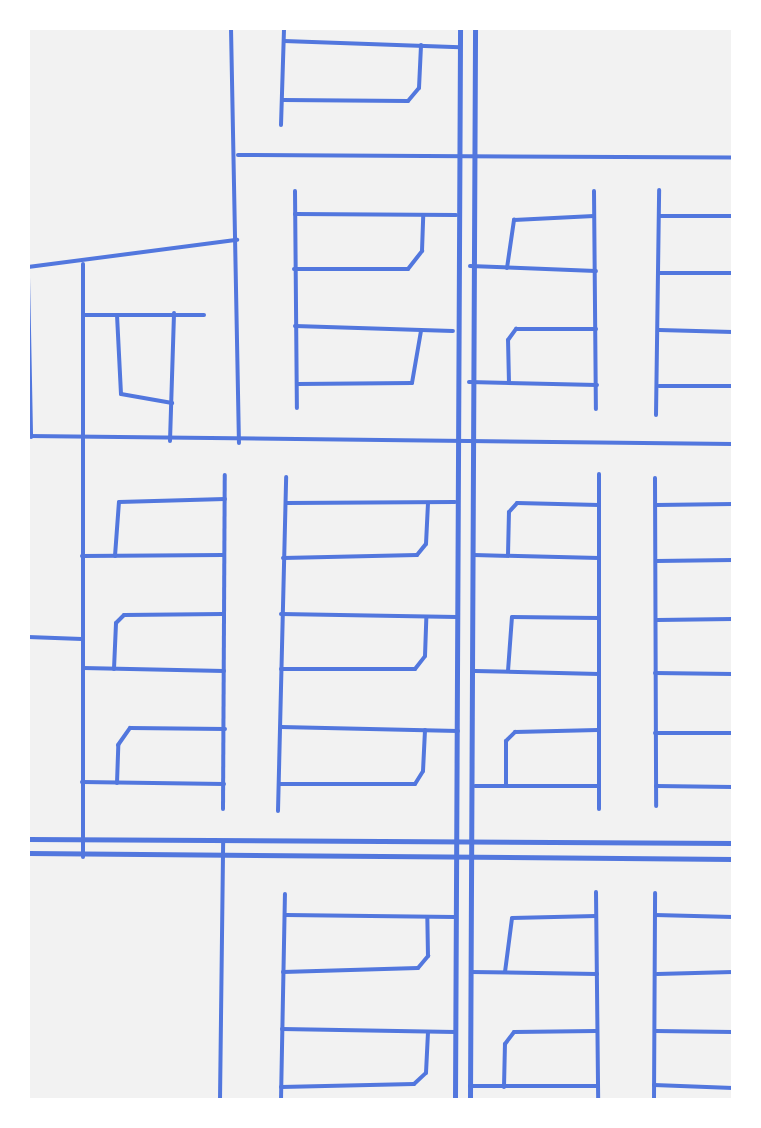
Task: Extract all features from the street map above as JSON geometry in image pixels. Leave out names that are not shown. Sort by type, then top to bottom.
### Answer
[{"type":"street","points":[[231,28],[238,155],[239,443]]},
{"type":"street","points":[[281,125],[284,28]]},
{"type":"street","points":[[455,1100],[458,731],[453,331],[460,28]]},
{"type":"street","points":[[470,1100],[475,671],[469,382],[475,28]]},
{"type":"street","points":[[284,41],[460,47]]},
{"type":"street","points":[[283,100],[408,101],[419,88],[421,45]]},
{"type":"street","points":[[238,155],[733,158]]},
{"type":"street","points":[[656,415],[659,386],[659,190]]},
{"type":"street","points":[[295,191],[297,408]]},
{"type":"street","points":[[594,191],[596,409]]},
{"type":"street","points":[[294,214],[456,215]]},
{"type":"street","points":[[294,269],[408,269],[422,251],[423,215]]},
{"type":"street","points":[[507,268],[514,220],[594,216]]},
{"type":"street","points":[[659,216],[733,216]]},
{"type":"street","points":[[28,267],[83,264],[237,240]]},
{"type":"street","points":[[83,264],[83,857]]},
{"type":"street","points":[[470,266],[596,271]]},
{"type":"street","points":[[658,273],[733,273]]},
{"type":"street","points":[[28,277],[30,437],[82,441],[239,443],[733,444]]},
{"type":"street","points":[[170,441],[174,313]]},
{"type":"street","points":[[83,315],[204,315]]},
{"type":"street","points":[[117,315],[121,394],[172,403]]},
{"type":"street","points":[[294,326],[453,331]]},
{"type":"street","points":[[509,383],[508,340],[516,329],[596,329]]},
{"type":"street","points":[[659,330],[733,332]]},
{"type":"street","points":[[297,384],[412,383],[421,331]]},
{"type":"street","points":[[469,382],[597,385]]},
{"type":"street","points":[[659,386],[733,386]]},
{"type":"street","points":[[599,474],[599,809]]},
{"type":"street","points":[[223,809],[225,475]]},
{"type":"street","points":[[278,811],[286,477]]},
{"type":"street","points":[[655,478],[656,806]]},
{"type":"street","points":[[115,556],[119,502],[225,499]]},
{"type":"street","points":[[285,503],[455,502]]},
{"type":"street","points":[[282,559],[417,555],[426,544],[428,503]]},
{"type":"street","points":[[508,555],[509,512],[517,503],[599,505]]},
{"type":"street","points":[[656,505],[733,504]]},
{"type":"street","points":[[82,556],[223,555]]},
{"type":"street","points":[[474,555],[599,558]]},
{"type":"street","points":[[656,561],[733,560]]},
{"type":"street","points":[[114,669],[116,623],[124,615],[224,614]]},
{"type":"street","points":[[281,614],[457,617]]},
{"type":"street","points":[[508,671],[512,617],[599,618]]},
{"type":"street","points":[[281,669],[415,669],[425,656],[426,618]]},
{"type":"street","points":[[657,620],[733,619]]},
{"type":"street","points":[[28,637],[82,639]]},
{"type":"street","points":[[82,668],[224,671]]},
{"type":"street","points":[[475,671],[599,674]]},
{"type":"street","points":[[655,673],[733,674]]},
{"type":"street","points":[[280,727],[458,731]]},
{"type":"street","points":[[117,783],[118,745],[130,728],[225,729]]},
{"type":"street","points":[[280,784],[415,784],[423,771],[425,730]]},
{"type":"street","points":[[506,786],[506,741],[515,732],[598,730]]},
{"type":"street","points":[[655,733],[733,733]]},
{"type":"street","points":[[82,782],[224,784]]},
{"type":"street","points":[[475,786],[599,786]]},
{"type":"street","points":[[656,786],[733,787]]},
{"type":"street","points":[[28,839],[733,843]]},
{"type":"street","points":[[220,1100],[223,841]]},
{"type":"street","points":[[28,853],[83,857],[456,855],[733,859]]},
{"type":"street","points":[[596,892],[598,1100]]},
{"type":"street","points":[[654,1100],[655,893]]},
{"type":"street","points":[[281,1100],[285,894]]},
{"type":"street","points":[[285,915],[455,917]]},
{"type":"street","points":[[655,915],[733,917]]},
{"type":"street","points":[[505,972],[512,918],[596,916]]},
{"type":"street","points":[[283,972],[418,968],[428,956],[427,917]]},
{"type":"street","points":[[471,972],[597,974]]},
{"type":"street","points":[[657,974],[733,972]]},
{"type":"street","points":[[282,1029],[455,1032]]},
{"type":"street","points":[[504,1087],[505,1044],[514,1032],[596,1031]]},
{"type":"street","points":[[655,1031],[733,1032]]},
{"type":"street","points":[[281,1087],[414,1084],[426,1073],[428,1032]]},
{"type":"street","points":[[654,1085],[733,1088]]},
{"type":"street","points":[[470,1086],[598,1086]]}]
